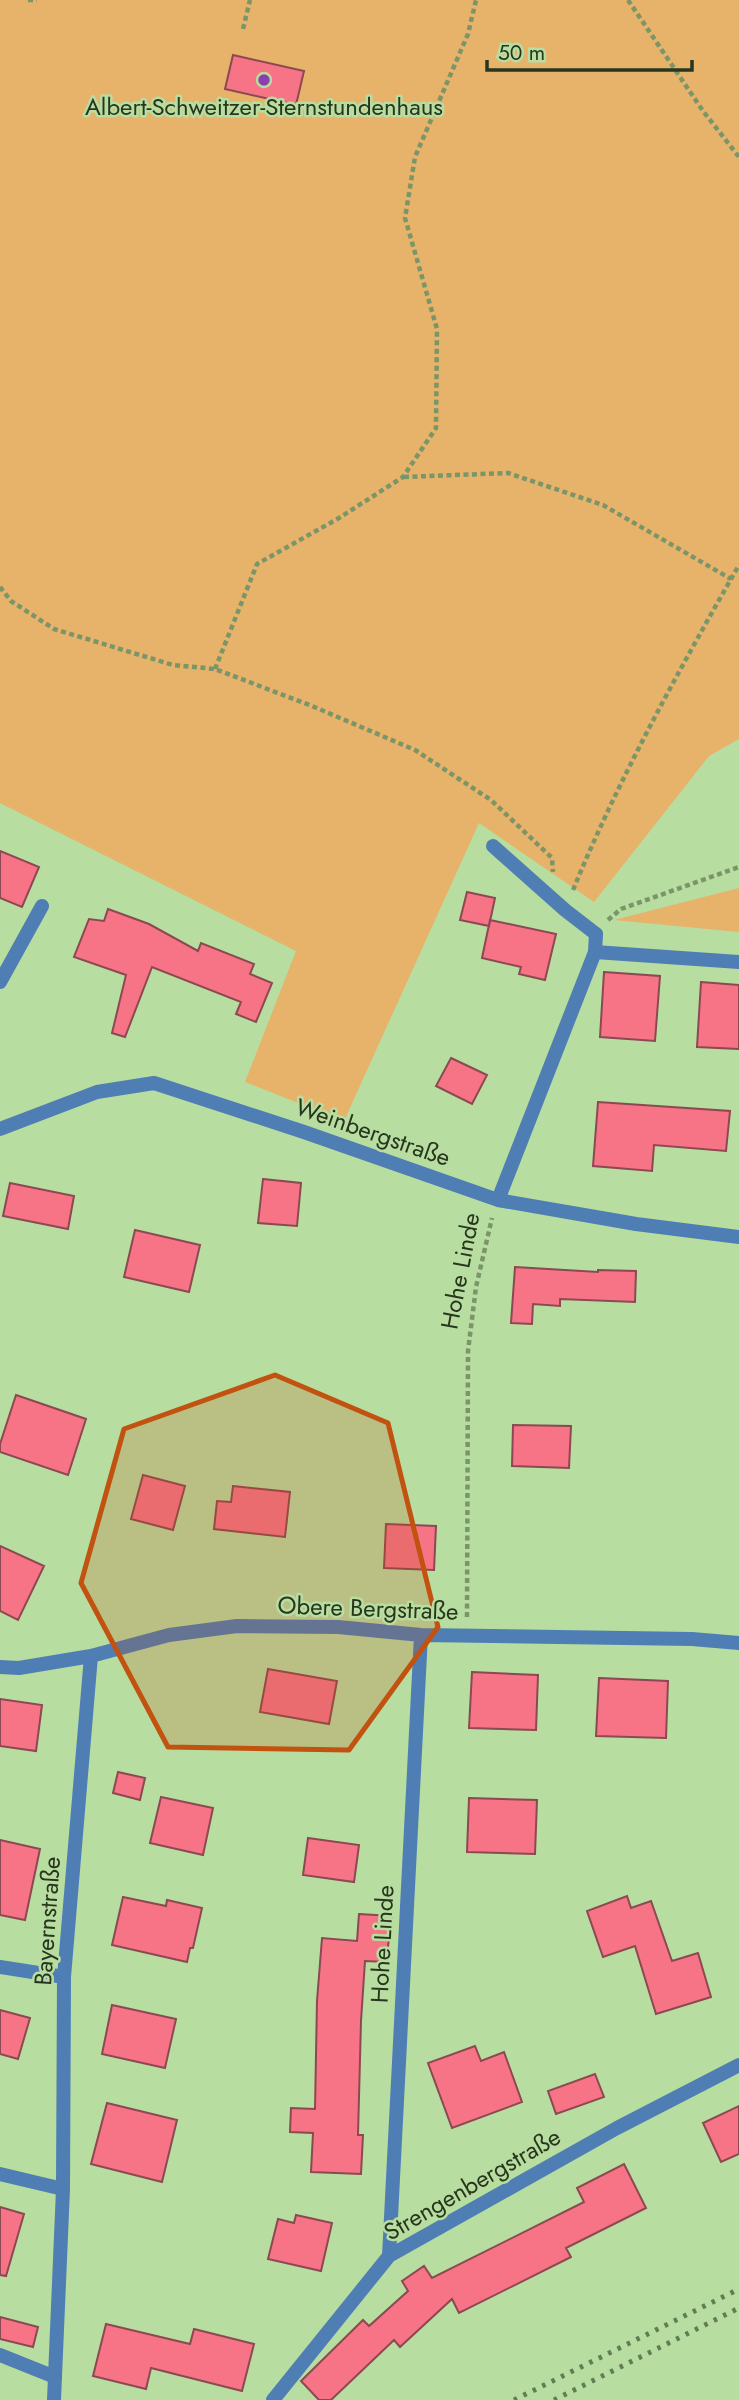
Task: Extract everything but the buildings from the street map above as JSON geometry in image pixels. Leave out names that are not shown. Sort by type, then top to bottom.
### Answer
[{"type":"street","points":[[493,846],[596,934]]},
{"type":"street","points":[[0,982],[42,906]]},
{"type":"street","name":"Hohe Linde","points":[[498,1200],[595,952],[596,934]]},
{"type":"street","points":[[595,952],[739,962]]},
{"type":"street","name":"Weinbergstraße","points":[[0,1129],[97,1093],[155,1083],[498,1200],[636,1224],[739,1237]]},
{"type":"street","name":"Obere Bergstraße","points":[[0,1667],[19,1668],[91,1656],[169,1635],[237,1626],[338,1627],[421,1635],[692,1639],[739,1643]]},
{"type":"street","name":"Hohe Linde","points":[[389,2256],[421,1635]]},
{"type":"street","name":"Bayernstraße","points":[[54,2400],[63,2189],[64,1977],[91,1656]]},
{"type":"street","points":[[0,1967],[64,1977]]},
{"type":"street","name":"Strengenbergstraße","points":[[273,2400],[389,2256],[617,2128],[739,2065]]},
{"type":"street","points":[[0,2174],[63,2189]]},
{"type":"street","points":[[0,2355],[55,2377]]},
{"type":"path","points":[[28,0],[37,0]]},
{"type":"path","points":[[243,29],[250,0]]},
{"type":"path","points":[[215,669],[257,564],[339,518],[404,477],[436,428],[438,329],[405,218],[415,157],[468,34],[476,0]]},
{"type":"path","points":[[628,0],[703,111],[739,157]]},
{"type":"path","points":[[404,477],[508,473],[603,505],[731,579]]},
{"type":"path","points":[[560,905],[581,871],[638,753],[739,565]]},
{"type":"path","points":[[0,587],[11,601],[54,629],[173,665],[215,669],[312,706],[415,750],[491,800],[552,858],[560,905]]},
{"type":"path","points":[[596,934],[621,909],[739,867]]},
{"type":"path","name":"Hohe Linde","points":[[469,1635],[466,1604],[468,1351],[476,1287],[498,1200]]},
{"type":"highlighted area","points":[[275,1375],[388,1423],[438,1627],[349,1750],[168,1747],[81,1583],[124,1429]]},
{"type":"shaded area","points":[[0,0],[739,0],[739,739],[709,756],[594,902],[479,823],[344,1121],[245,1082],[296,951],[0,803]]},
{"type":"shaded area","points":[[739,888],[739,932],[614,920]]},
{"type":"railway","points":[[514,2400],[739,2289]]},
{"type":"railway","points":[[554,2400],[739,2308]]},
{"type":"place","name":"Albert-Schweitzer-Sternstundenhaus","points":[[264,80]]}]
